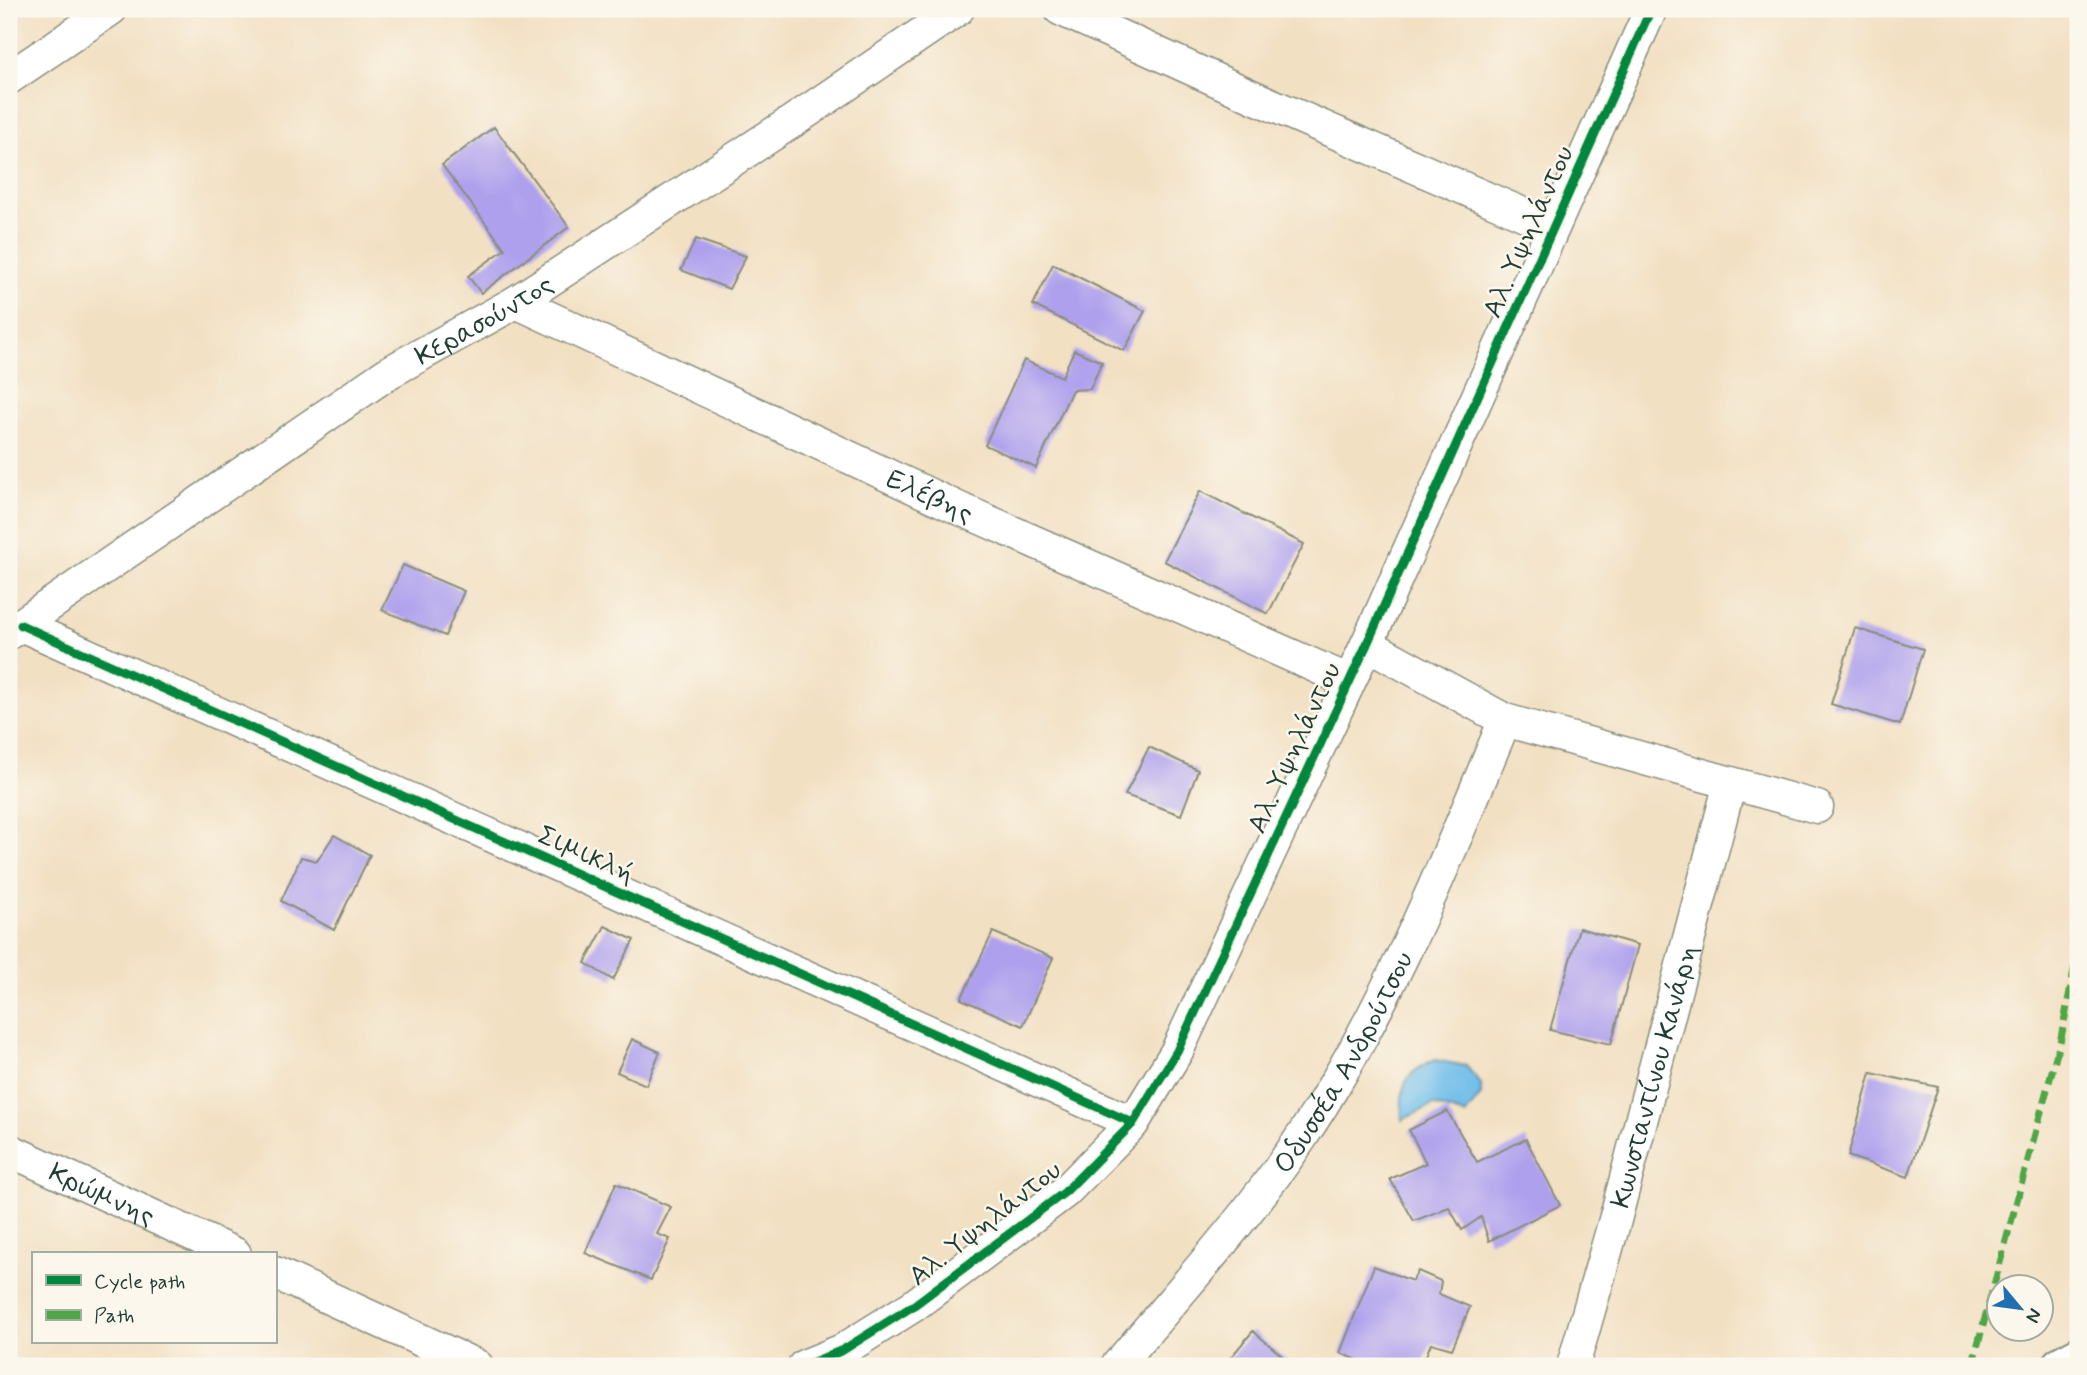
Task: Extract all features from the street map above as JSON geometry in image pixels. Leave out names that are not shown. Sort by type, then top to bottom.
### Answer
[{"type":"street","points":[[9,78],[111,9]]},
{"type":"street","name":"Κερασούντος","points":[[15,629],[388,373],[516,302],[785,127],[958,9]]},
{"type":"street","points":[[1060,9],[1256,98],[1553,227]]},
{"type":"street","name":"Αλ. Υψηλάντου","points":[[804,1366],[843,1350],[914,1306],[1066,1192],[1133,1123],[1177,1051],[1367,644],[1651,9]]},
{"type":"street","name":"Ελέβης","points":[[516,302],[958,508],[1349,681]]},
{"type":"street","name":"Σιμικλή","points":[[15,629],[1133,1123]]},
{"type":"street","points":[[1367,644],[1505,720],[1817,807]]},
{"type":"street","name":"Οδυσσέα Ανδρούτσου","points":[[1117,1366],[1238,1220],[1302,1136],[1359,1044],[1409,947],[1505,720]]},
{"type":"street","name":"Κωνσταντίνου Κανάρη","points":[[1573,1366],[1615,1220],[1730,783]]},
{"type":"street","name":"Κρώμνης","points":[[9,1150],[231,1252]]},
{"type":"street","points":[[276,1273],[477,1366]]},
{"type":"street","points":[[2060,1366],[2078,1357]]},
{"type":"water","points":[[1435,1060],[1466,1066],[1481,1084],[1481,1095],[1465,1115],[1433,1105],[1402,1120],[1402,1099],[1406,1083],[1416,1070]]},
{"type":"building","points":[[494,127],[569,227],[481,293],[468,276],[505,249],[442,165]]},
{"type":"building","points":[[696,239],[746,256],[729,289],[681,270]]},
{"type":"building","points":[[1053,264],[1145,311],[1124,351],[1033,305]]},
{"type":"building","points":[[1074,350],[1102,362],[1090,389],[1072,390],[1036,468],[985,445],[1024,360],[1062,377]]},
{"type":"building","points":[[1200,491],[1304,544],[1268,614],[1164,561]]},
{"type":"building","points":[[403,565],[464,591],[445,636],[382,610]]},
{"type":"building","points":[[1855,628],[1923,649],[1900,725],[1831,704]]},
{"type":"building","points":[[1149,747],[1198,770],[1181,815],[1125,795]]},
{"type":"building","points":[[334,835],[370,855],[334,930],[281,901],[301,857],[317,861]]},
{"type":"building","points":[[605,926],[634,940],[613,980],[585,963]]},
{"type":"building","points":[[1579,928],[1638,945],[1611,1044],[1550,1030]]},
{"type":"building","points":[[993,932],[1053,958],[1023,1026],[961,999]]},
{"type":"building","points":[[632,1039],[660,1052],[646,1085],[617,1072]]},
{"type":"building","points":[[1871,1073],[1938,1087],[1908,1177],[1848,1156]]},
{"type":"building","points":[[1447,1111],[1477,1162],[1526,1139],[1560,1205],[1489,1241],[1481,1217],[1462,1230],[1449,1207],[1414,1221],[1390,1179],[1426,1163],[1409,1130]]},
{"type":"building","points":[[616,1183],[671,1207],[657,1234],[670,1239],[651,1280],[585,1253]]},
{"type":"building","points":[[1374,1266],[1412,1281],[1418,1271],[1441,1281],[1439,1294],[1470,1307],[1452,1349],[1431,1343],[1422,1366],[1373,1366],[1340,1353]]},
{"type":"building","points":[[1253,1331],[1294,1366],[1225,1364]]},
{"type":"marked path","points":[[1972,1366],[2061,1038],[2078,949]]},
{"type":"cycle path","points":[[804,1366],[843,1350],[913,1306],[1065,1192],[1133,1123],[1177,1051],[1367,644],[1651,9]]},
{"type":"cycle path","points":[[21,625],[1133,1123]]}]
